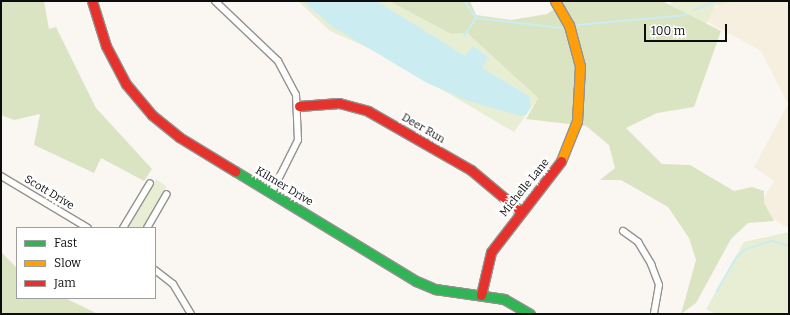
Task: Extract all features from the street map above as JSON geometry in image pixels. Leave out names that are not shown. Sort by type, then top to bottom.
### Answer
[{"type":"street","name":"Kilmer Drive","points":[[92,1],[111,58],[152,115],[191,146],[422,284],[440,290],[481,295],[514,303],[530,314]]},
{"type":"street","points":[[215,1],[278,61],[288,76],[299,106],[295,148],[271,194]]},
{"type":"street","name":"Michelle Lane","points":[[481,295],[491,252],[567,152],[579,110],[582,85],[578,55],[555,1]]},
{"type":"street","name":"Deer Run","points":[[299,106],[339,103],[368,111],[471,170],[521,212]]},
{"type":"street","name":"Scott Drive","points":[[1,176],[86,227]]},
{"type":"street","points":[[124,227],[150,183]]},
{"type":"street","points":[[148,227],[168,194]]},
{"type":"street","points":[[623,231],[638,242],[651,264],[658,284],[654,314]]},
{"type":"street","points":[[156,271],[175,287],[191,314]]},
{"type":"shaded area","points":[[728,1],[789,1],[789,229],[757,209],[774,181],[754,167],[788,104],[761,51],[706,21],[710,10]]},
{"type":"green space","points":[[1,1],[44,1],[49,29],[56,27],[96,108],[152,169],[144,181],[101,158],[94,173],[34,145],[40,114],[14,120],[1,115]]},
{"type":"green space","points":[[298,1],[389,1],[451,34],[467,33],[538,98],[514,132],[380,53],[330,31]]},
{"type":"green space","points":[[389,1],[470,1],[476,15],[511,20],[547,14],[565,1],[662,1],[721,31],[694,107],[657,113],[626,128],[662,164],[690,165],[734,191],[752,187],[764,191],[764,203],[774,221],[748,223],[731,239],[696,303],[681,314],[696,260],[689,238],[668,207],[621,180],[600,180],[615,168],[609,145],[586,126],[526,119],[538,98],[467,33],[451,34]]},
{"type":"green space","points":[[672,1],[737,1],[715,6],[706,24],[670,5]]},
{"type":"green space","points":[[156,179],[167,187],[143,227],[127,227]]},
{"type":"green space","points":[[789,232],[789,314],[716,314],[706,309],[744,242]]},
{"type":"green space","points":[[1,252],[16,267],[16,299],[67,299],[98,314],[1,314]]},
{"type":"water","points":[[303,1],[377,1],[465,56],[473,46],[488,57],[482,68],[529,96],[531,107],[526,115],[521,116],[471,102],[427,83],[333,27]]},
{"type":"waterway","points":[[465,1],[476,18],[561,28]]},
{"type":"waterway","points":[[694,10],[716,1]]},
{"type":"waterway","points":[[577,25],[687,15]]},
{"type":"waterway","points":[[464,36],[476,18]]},
{"type":"waterway","points":[[717,291],[736,258],[746,249],[773,241],[789,246]]},
{"type":"traffic: fast","points":[[235,171],[416,281],[435,289],[504,299],[530,314]]},
{"type":"traffic: slow","points":[[555,1],[569,25],[580,66],[577,121],[561,161]]},
{"type":"traffic: jam","points":[[92,1],[106,46],[126,84],[152,115],[179,137],[235,171]]},
{"type":"traffic: jam","points":[[299,106],[339,103],[368,111],[471,170],[521,212]]},
{"type":"traffic: jam","points":[[481,295],[491,252],[561,161]]}]
